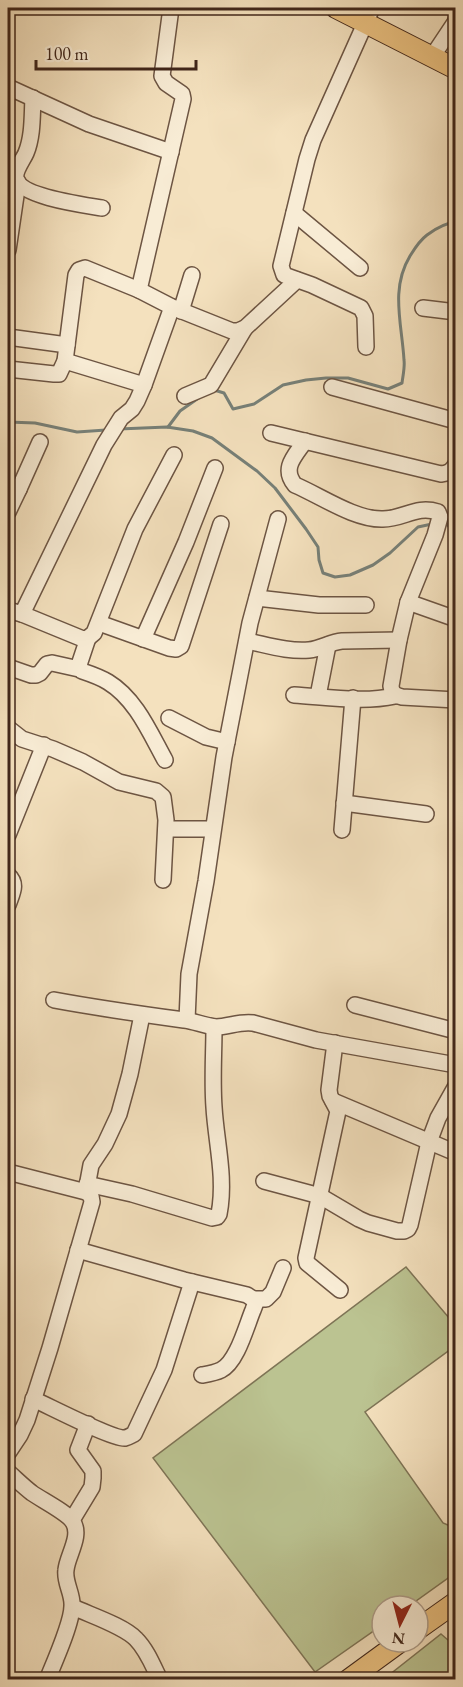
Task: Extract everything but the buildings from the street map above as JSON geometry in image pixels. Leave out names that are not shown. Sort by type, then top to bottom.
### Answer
[{"type":"main road","points":[[336,8],[369,15],[432,57],[456,69]]},
{"type":"main road","points":[[430,1620],[456,1602]]},
{"type":"main road","points":[[348,1680],[384,1654]]},
{"type":"street","points":[[139,290],[183,99],[182,94],[166,83],[162,76],[171,8]]},
{"type":"street","points":[[366,347],[365,316],[362,308],[284,275],[281,266],[306,159],[369,15]]},
{"type":"street","points":[[432,57],[456,21]]},
{"type":"street","points":[[8,87],[89,124],[171,152]]},
{"type":"street","points":[[8,250],[18,182],[16,173],[29,142],[33,98]]},
{"type":"street","points":[[18,182],[51,199],[102,208]]},
{"type":"street","points":[[294,213],[360,268]]},
{"type":"street","points":[[8,369],[59,374],[67,345],[76,275],[79,270],[85,268],[232,331],[245,328]]},
{"type":"street","points":[[88,638],[83,639],[15,612],[104,445],[121,418],[132,409],[192,275]]},
{"type":"street","points":[[185,396],[210,385],[245,328],[297,280]]},
{"type":"street","points":[[423,308],[456,312]]},
{"type":"street","points":[[8,337],[67,345]]},
{"type":"street","points":[[64,361],[144,385]]},
{"type":"street","points":[[332,387],[456,421]]},
{"type":"street","points":[[271,433],[441,474],[448,474],[456,464]]},
{"type":"street","points":[[305,441],[289,467],[289,476],[295,485],[362,517],[386,519],[424,509],[438,512],[440,517],[408,602],[391,686],[395,696]]},
{"type":"street","points":[[8,512],[13,487],[40,442]]},
{"type":"street","points":[[79,669],[88,638],[94,633],[99,622],[135,529],[174,454]]},
{"type":"street","points":[[143,639],[186,542],[214,468]]},
{"type":"street","points":[[187,1020],[189,974],[227,742],[257,598],[278,519]]},
{"type":"street","points":[[99,622],[170,648],[176,649],[181,646],[221,524]]},
{"type":"street","points":[[257,598],[304,604],[366,605]]},
{"type":"street","points":[[408,602],[456,619]]},
{"type":"street","points":[[247,642],[300,650],[320,648],[342,641],[399,640]]},
{"type":"street","points":[[318,696],[328,645]]},
{"type":"street","points":[[8,668],[31,675],[40,673],[52,663],[79,669],[102,678],[129,700],[165,760]]},
{"type":"street","points":[[294,695],[376,699],[395,696],[456,700]]},
{"type":"street","points":[[342,830],[353,698]]},
{"type":"street","points":[[169,717],[207,737],[227,742]]},
{"type":"street","points":[[8,728],[22,739],[83,762],[119,782],[156,791],[163,797],[166,808],[163,880]]},
{"type":"street","points":[[8,835],[44,746]]},
{"type":"street","points":[[344,803],[426,814]]},
{"type":"street","points":[[166,829],[213,829]]},
{"type":"street","points":[[8,875],[14,885],[8,905]]},
{"type":"street","points":[[54,1000],[187,1020],[214,1027],[245,1022],[253,1023],[335,1043],[456,1065]]},
{"type":"street","points":[[355,1005],[456,1031]]},
{"type":"street","points":[[8,1453],[20,1435],[33,1399],[92,1202],[87,1188],[91,1165],[114,1126],[130,1074],[142,1015]]},
{"type":"street","points":[[8,1172],[87,1188],[132,1194],[212,1218],[216,1217],[219,1214],[221,1188],[214,1107],[214,1027]]},
{"type":"street","points":[[335,1043],[329,1090],[338,1111],[307,1251],[307,1263],[340,1290]]},
{"type":"street","points":[[264,1181],[320,1196],[368,1223],[404,1231],[410,1225],[429,1142],[438,1118],[456,1086]]},
{"type":"street","points":[[333,1101],[456,1153]]},
{"type":"street","points":[[78,1250],[247,1295],[256,1302],[234,1358],[219,1372],[202,1375]]},
{"type":"street","points":[[253,1299],[266,1299],[273,1292],[283,1268]]},
{"type":"street","points":[[33,1399],[120,1437],[125,1438],[134,1434],[164,1370],[192,1282]]},
{"type":"street","points":[[72,1520],[92,1487],[93,1471],[78,1450],[88,1424]]},
{"type":"street","points":[[8,1473],[72,1520],[76,1528],[66,1570],[73,1607],[47,1680]]},
{"type":"street","points":[[73,1607],[125,1630],[136,1638],[145,1650],[160,1680]]},
{"type":"green space","points":[[406,1267],[455,1325],[455,1346],[365,1412],[443,1523],[455,1528],[455,1573],[426,1594],[370,1594],[370,1633],[315,1672],[153,1458]]},
{"type":"green space","points":[[441,1634],[455,1646],[455,1679],[384,1679],[416,1654],[430,1654],[430,1643]]},
{"type":"waterway","points":[[214,390],[224,393],[233,409],[254,404],[283,385],[306,380],[348,378],[388,389],[402,383],[404,363],[399,294],[404,268],[424,237],[440,227],[456,222]]},
{"type":"waterway","points":[[168,427],[180,411],[200,397]]},
{"type":"waterway","points":[[8,422],[35,423],[77,432],[106,430]]},
{"type":"waterway","points":[[119,429],[167,427],[193,431],[212,438],[257,471],[275,488],[318,547],[323,573],[335,577],[350,575],[373,565],[418,527],[432,524]]},
{"type":"waterway","points":[[444,522],[456,533]]}]
